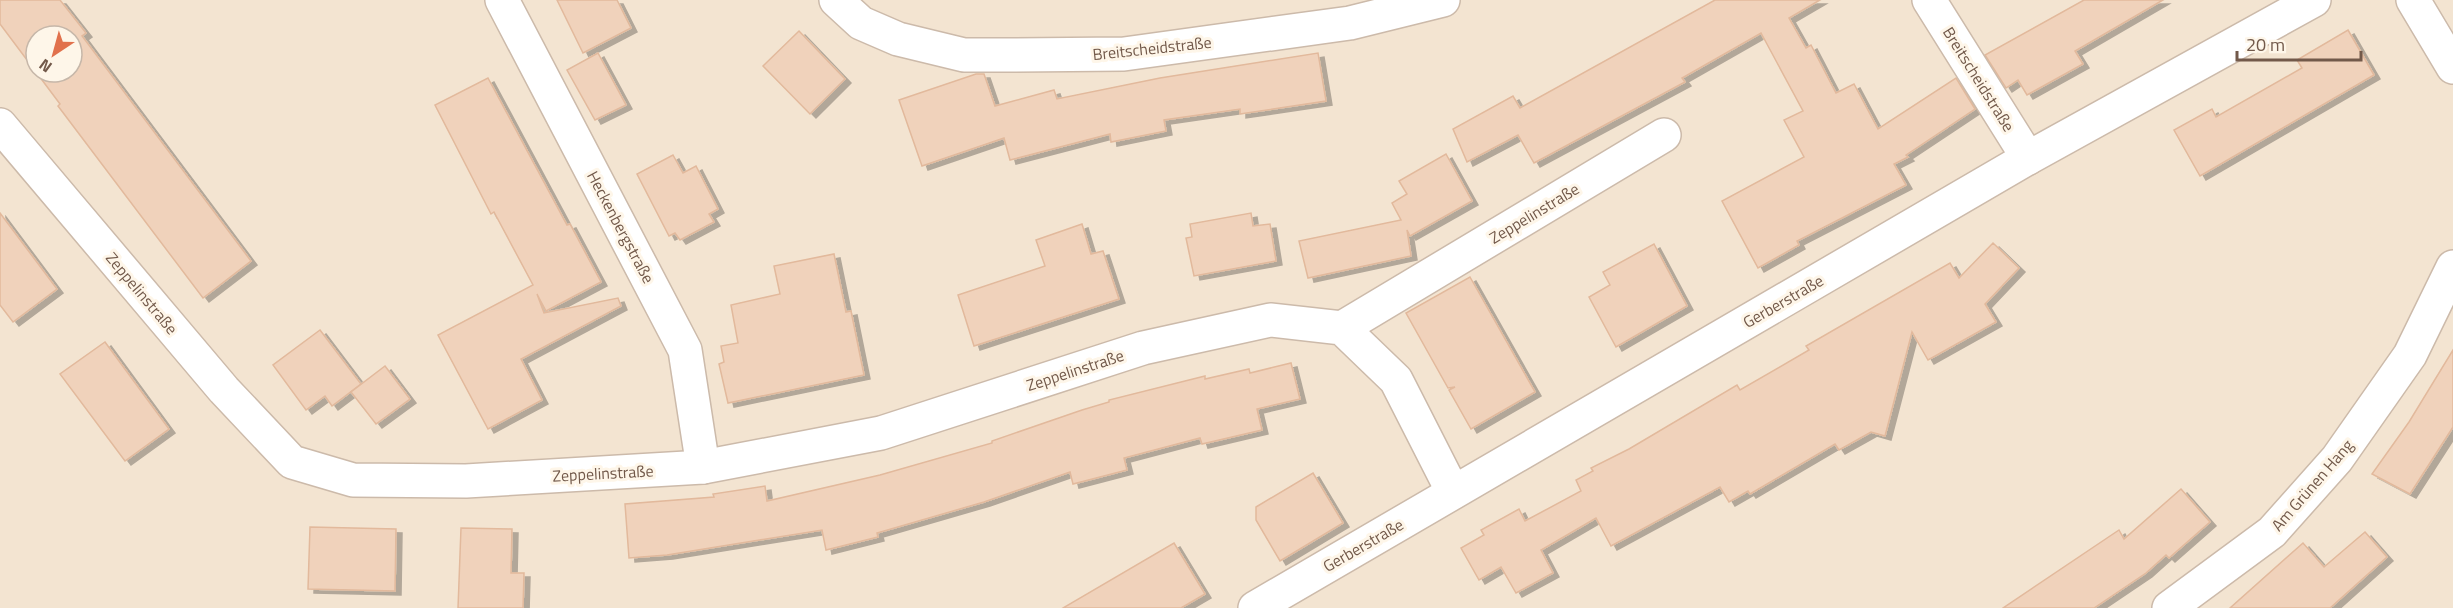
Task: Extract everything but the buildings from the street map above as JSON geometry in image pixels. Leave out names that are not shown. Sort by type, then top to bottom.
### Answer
[{"type":"street","name":"Heckenbergstraße","points":[[502,0],[685,350],[703,467]]},
{"type":"street","name":"Breitscheidstraße","points":[[836,0],[861,23],[898,39],[964,55],[1016,55],[1136,52],[1350,23],[1443,0]]},
{"type":"street","name":"Breitscheidstraße","points":[[1929,0],[2028,159]]},
{"type":"street","name":"Gerberstraße","points":[[1255,608],[2028,159],[2314,0]]},
{"type":"street","points":[[2413,0],[2453,67]]},
{"type":"street","name":"Zeppelinstraße","points":[[0,125],[224,390],[292,462],[353,480],[466,481],[703,467],[881,433],[1143,348],[1270,320],[1342,328],[1664,135]]},
{"type":"street","name":"Am Grünen Hang","points":[[2169,608],[2271,532],[2337,459],[2410,355],[2453,267]]},
{"type":"street","points":[[1342,328],[1396,380],[1453,492]]},
{"type":"shaded area","points":[[0,0],[2453,0],[2453,608],[0,608]]}]
